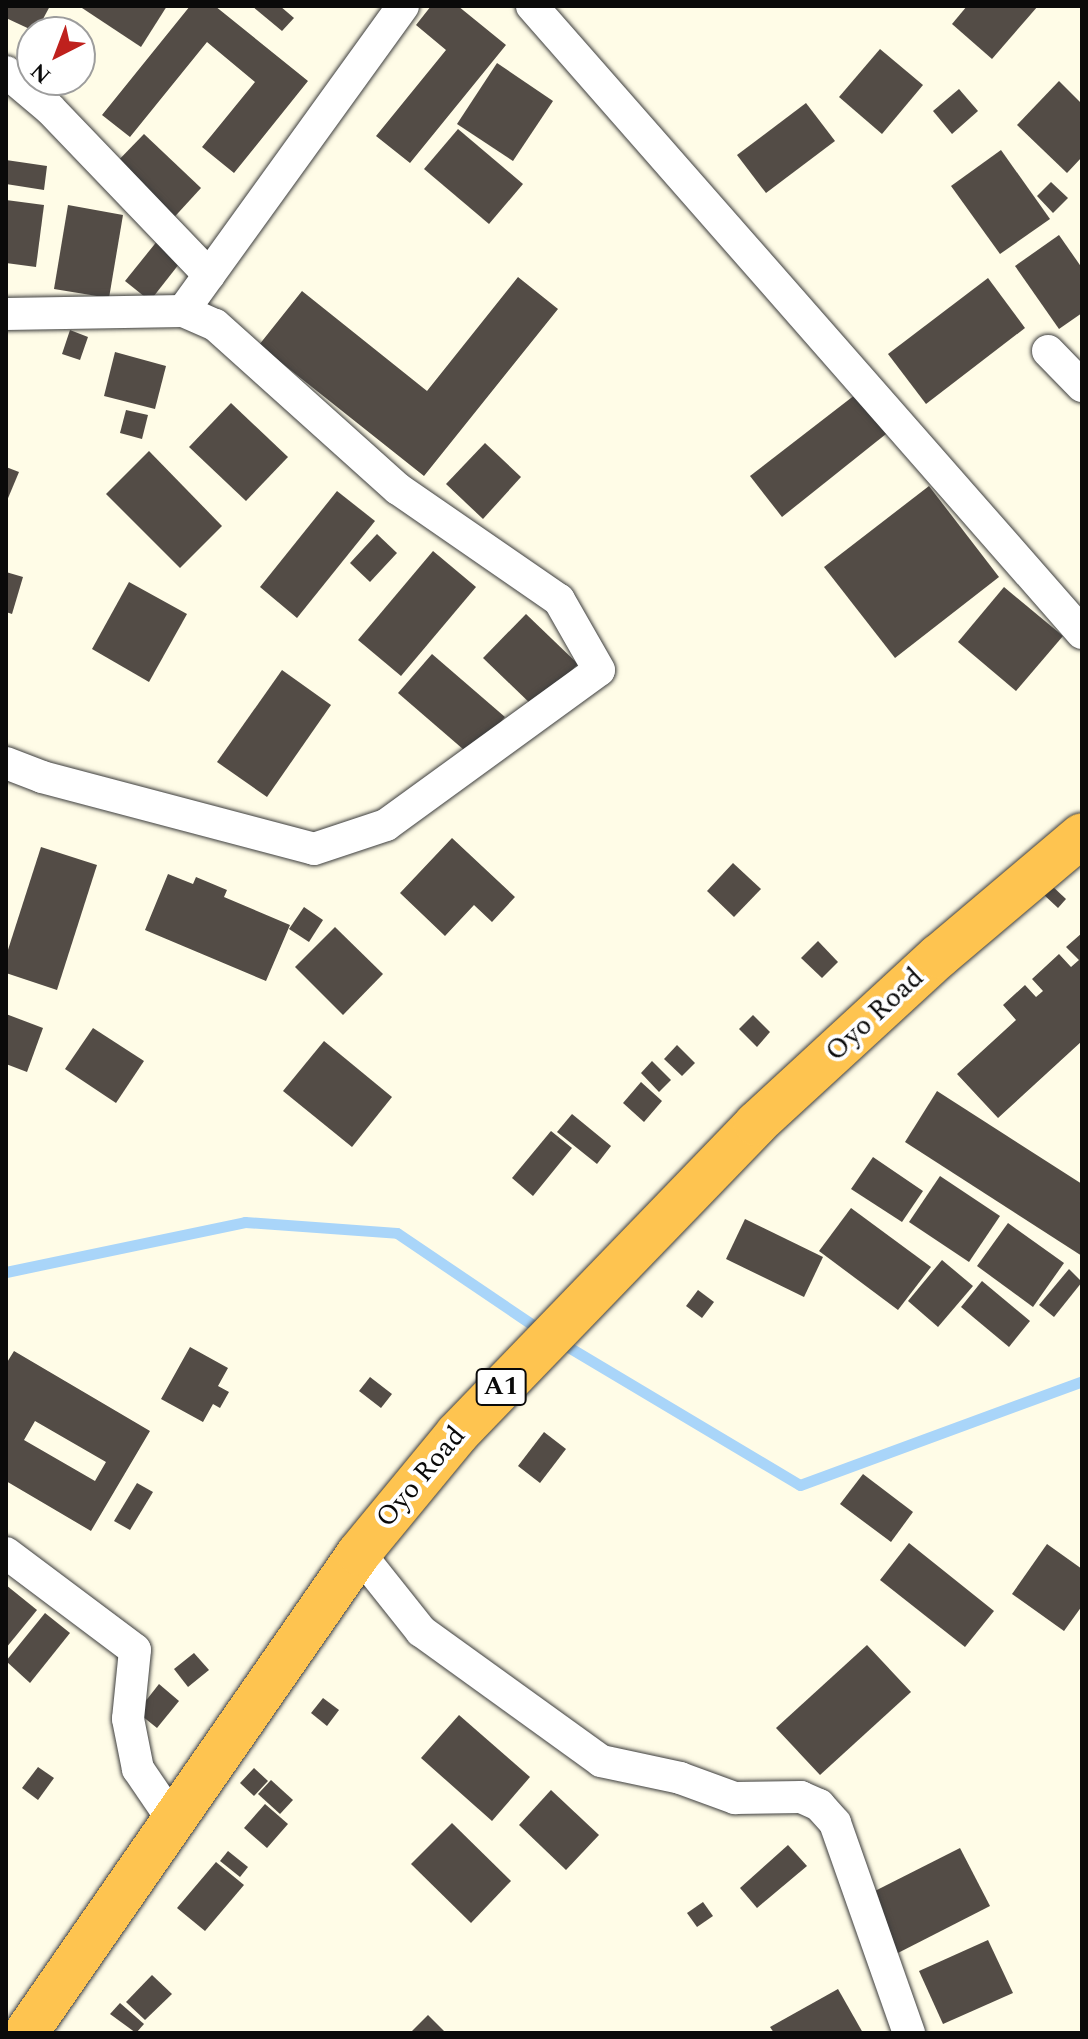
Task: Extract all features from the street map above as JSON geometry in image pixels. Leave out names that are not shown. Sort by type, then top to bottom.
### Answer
[{"type":"highway","name":"Oyo Road","points":[[26,2033],[359,1553],[457,1434],[756,1124],[1077,845]]},
{"type":"street","points":[[183,311],[403,6]]},
{"type":"street","points":[[532,6],[1082,633]]},
{"type":"street","points":[[6,72],[50,109],[209,275]]},
{"type":"street","points":[[6,314],[183,311],[215,325],[398,489],[559,600],[599,670],[386,825],[314,849],[42,777],[6,763]]},
{"type":"street","points":[[1048,351],[1082,386]]},
{"type":"street","points":[[6,1553],[135,1650],[128,1719],[138,1769],[172,1819]]},
{"type":"street","points":[[359,1553],[421,1631],[601,1761],[680,1778],[735,1798],[801,1797],[819,1805],[835,1823],[909,2033]]},
{"type":"building","points":[[6,6],[50,6],[45,16],[16,16],[16,23],[6,18]]},
{"type":"building","points":[[79,6],[167,6],[141,47]]},
{"type":"building","points":[[190,6],[215,6],[308,81],[234,173],[202,147],[255,82],[207,42],[130,137],[102,115]]},
{"type":"building","points":[[252,6],[280,6],[294,18],[282,31]]},
{"type":"building","points":[[431,6],[458,6],[506,45],[410,163],[376,136],[446,50],[416,25]]},
{"type":"building","points":[[967,6],[1038,6],[992,59],[952,24]]},
{"type":"building","points":[[880,49],[923,85],[882,134],[839,97]]},
{"type":"building","points":[[497,63],[553,101],[513,161],[457,124]]},
{"type":"building","points":[[1059,81],[1082,104],[1082,157],[1067,173],[1017,125]]},
{"type":"building","points":[[959,89],[978,111],[952,134],[933,111]]},
{"type":"building","points":[[806,103],[835,141],[766,193],[737,155]]},
{"type":"building","points":[[458,129],[523,184],[489,224],[424,169]]},
{"type":"building","points":[[144,134],[201,188],[168,224],[110,169]]},
{"type":"building","points":[[1001,150],[1050,219],[1000,254],[951,186]]},
{"type":"building","points":[[6,160],[47,166],[44,190],[6,184]]},
{"type":"building","points":[[1051,182],[1068,198],[1053,213],[1037,196]]},
{"type":"building","points":[[6,200],[44,205],[36,267],[6,263]]},
{"type":"building","points":[[68,205],[123,215],[109,298],[54,289]]},
{"type":"building","points":[[1059,235],[1082,268],[1082,313],[1059,329],[1015,266]]},
{"type":"building","points":[[158,240],[183,259],[150,301],[125,281]]},
{"type":"building","points":[[518,277],[558,309],[424,476],[259,345],[302,291],[427,391]]},
{"type":"building","points":[[988,278],[1025,328],[926,404],[888,354]]},
{"type":"building","points":[[70,330],[88,337],[80,360],[62,354]]},
{"type":"building","points":[[115,352],[166,366],[155,409],[104,396]]},
{"type":"building","points":[[860,391],[891,430],[782,517],[750,476]]},
{"type":"building","points":[[231,403],[288,457],[246,501],[189,447]]},
{"type":"building","points":[[126,410],[148,415],[142,439],[120,433]]},
{"type":"building","points":[[485,443],[521,477],[483,519],[446,484]]},
{"type":"building","points":[[149,451],[222,526],[180,568],[106,494]]},
{"type":"building","points":[[6,467],[19,472],[6,503]]},
{"type":"building","points":[[929,486],[999,577],[895,658],[824,567]]},
{"type":"building","points":[[337,491],[375,521],[297,618],[260,587]]},
{"type":"building","points":[[377,534],[397,553],[370,582],[350,563]]},
{"type":"building","points":[[433,551],[476,587],[401,676],[358,640]]},
{"type":"building","points":[[6,572],[23,577],[12,614],[6,612]]},
{"type":"building","points":[[129,582],[187,614],[149,682],[92,649]]},
{"type":"building","points":[[1004,587],[1063,636],[1016,691],[958,642]]},
{"type":"building","points":[[526,614],[578,664],[535,708],[483,658]]},
{"type":"building","points":[[432,654],[505,717],[471,756],[398,693]]},
{"type":"building","points":[[282,670],[331,705],[267,797],[217,762]]},
{"type":"building","points":[[452,838],[515,897],[492,922],[474,905],[445,936],[400,893]]},
{"type":"building","points":[[41,847],[97,865],[57,990],[6,973],[6,956]]},
{"type":"building","points":[[733,863],[761,889],[734,917],[707,891]]},
{"type":"building","points":[[168,874],[193,884],[196,877],[227,890],[224,897],[290,925],[266,981],[145,930]]},
{"type":"building","points":[[1051,885],[1066,899],[1058,908],[1043,894]]},
{"type":"building","points":[[304,907],[323,920],[309,942],[289,929]]},
{"type":"building","points":[[335,927],[383,974],[343,1015],[295,967]]},
{"type":"building","points":[[1082,933],[1082,1041],[998,1118],[957,1074],[1016,1020],[1003,1005],[1025,985],[1036,997],[1043,991],[1032,979],[1059,954],[1071,967],[1079,960],[1066,947]]},
{"type":"building","points":[[818,941],[838,962],[822,978],[801,958]]},
{"type":"building","points":[[6,1014],[43,1028],[27,1072],[6,1064]]},
{"type":"building","points":[[753,1015],[770,1032],[757,1047],[739,1029]]},
{"type":"building","points":[[93,1028],[144,1061],[116,1103],[65,1069]]},
{"type":"building","points":[[324,1041],[392,1097],[352,1147],[283,1091]]},
{"type":"building","points":[[677,1045],[695,1063],[682,1076],[664,1059]]},
{"type":"building","points":[[652,1061],[671,1080],[659,1092],[641,1073]]},
{"type":"building","points":[[641,1082],[662,1101],[644,1122],[623,1103]]},
{"type":"building","points":[[937,1091],[1082,1184],[1082,1256],[905,1142]]},
{"type":"building","points":[[572,1114],[611,1146],[597,1164],[557,1132]]},
{"type":"building","points":[[551,1131],[572,1148],[533,1196],[512,1178]]},
{"type":"building","points":[[873,1157],[923,1191],[902,1222],[851,1189]]},
{"type":"building","points":[[940,1176],[1000,1216],[969,1262],[909,1222]]},
{"type":"building","points":[[851,1208],[931,1267],[898,1310],[819,1251]]},
{"type":"building","points":[[745,1219],[823,1257],[804,1297],[726,1259]]},
{"type":"building","points":[[1008,1223],[1064,1263],[1033,1307],[977,1266]]},
{"type":"building","points":[[942,1260],[973,1286],[938,1327],[908,1301]]},
{"type":"building","points":[[1069,1269],[1082,1282],[1054,1317],[1039,1305]]},
{"type":"building","points":[[982,1281],[1030,1321],[1009,1347],[961,1307]]},
{"type":"building","points":[[698,1290],[714,1302],[702,1318],[686,1306]]},
{"type":"building","points":[[190,1347],[228,1368],[218,1386],[229,1392],[220,1408],[213,1404],[203,1422],[161,1399]]},
{"type":"building","points":[[14,1351],[150,1431],[91,1531],[6,1481],[6,1364]],"holes":[[[35,1421],[106,1462],[95,1481],[24,1440]]]},
{"type":"building","points":[[370,1377],[392,1394],[381,1408],[359,1391]]},
{"type":"building","points":[[544,1432],[566,1449],[540,1483],[518,1466]]},
{"type":"building","points":[[863,1474],[913,1512],[891,1542],[840,1504]]},
{"type":"building","points":[[137,1483],[153,1492],[130,1530],[114,1521]]},
{"type":"building","points":[[909,1543],[994,1611],[965,1647],[880,1580]]},
{"type":"building","points":[[1047,1544],[1082,1569],[1082,1606],[1064,1631],[1012,1594]]},
{"type":"building","points":[[6,1585],[37,1610],[6,1648]]},
{"type":"building","points":[[45,1613],[70,1633],[30,1683],[6,1661]]},
{"type":"building","points":[[867,1645],[911,1692],[820,1775],[776,1728]]},
{"type":"building","points":[[194,1653],[209,1670],[188,1687],[174,1669]]},
{"type":"building","points":[[159,1684],[179,1701],[157,1728],[137,1712]]},
{"type":"building","points":[[323,1698],[339,1710],[327,1726],[311,1713]]},
{"type":"building","points":[[459,1715],[530,1777],[492,1821],[421,1758]]},
{"type":"building","points":[[38,1767],[54,1778],[38,1800],[22,1788]]},
{"type":"building","points":[[254,1768],[268,1781],[254,1796],[240,1783]]},
{"type":"building","points":[[271,1780],[293,1800],[280,1814],[258,1794]]},
{"type":"building","points":[[551,1790],[599,1835],[566,1870],[519,1825]]},
{"type":"building","points":[[265,1804],[288,1824],[267,1848],[244,1828]]},
{"type":"building","points":[[452,1823],[511,1881],[471,1923],[411,1864]]},
{"type":"building","points":[[788,1845],[807,1866],[757,1908],[740,1888]]},
{"type":"building","points":[[960,1848],[990,1906],[894,1955],[865,1896]]},
{"type":"building","points":[[228,1851],[248,1867],[240,1877],[220,1861]]},
{"type":"building","points":[[216,1862],[244,1885],[205,1931],[177,1908]]},
{"type":"building","points":[[703,1902],[713,1916],[697,1927],[687,1913]]},
{"type":"building","points":[[988,1940],[1013,1993],[943,2024],[919,1971]]},
{"type":"building","points":[[152,1975],[172,1994],[145,2020],[126,2002]]},
{"type":"building","points":[[838,1989],[863,2033],[774,2033],[770,2027]]},
{"type":"building","points":[[120,2003],[144,2024],[136,2033],[110,2014]]},
{"type":"building","points":[[428,2015],[446,2033],[410,2033]]},
{"type":"waterway","points":[[6,1272],[245,1222],[397,1233],[542,1331]]},
{"type":"waterway","points":[[560,1342],[800,1485],[1082,1381]]}]
